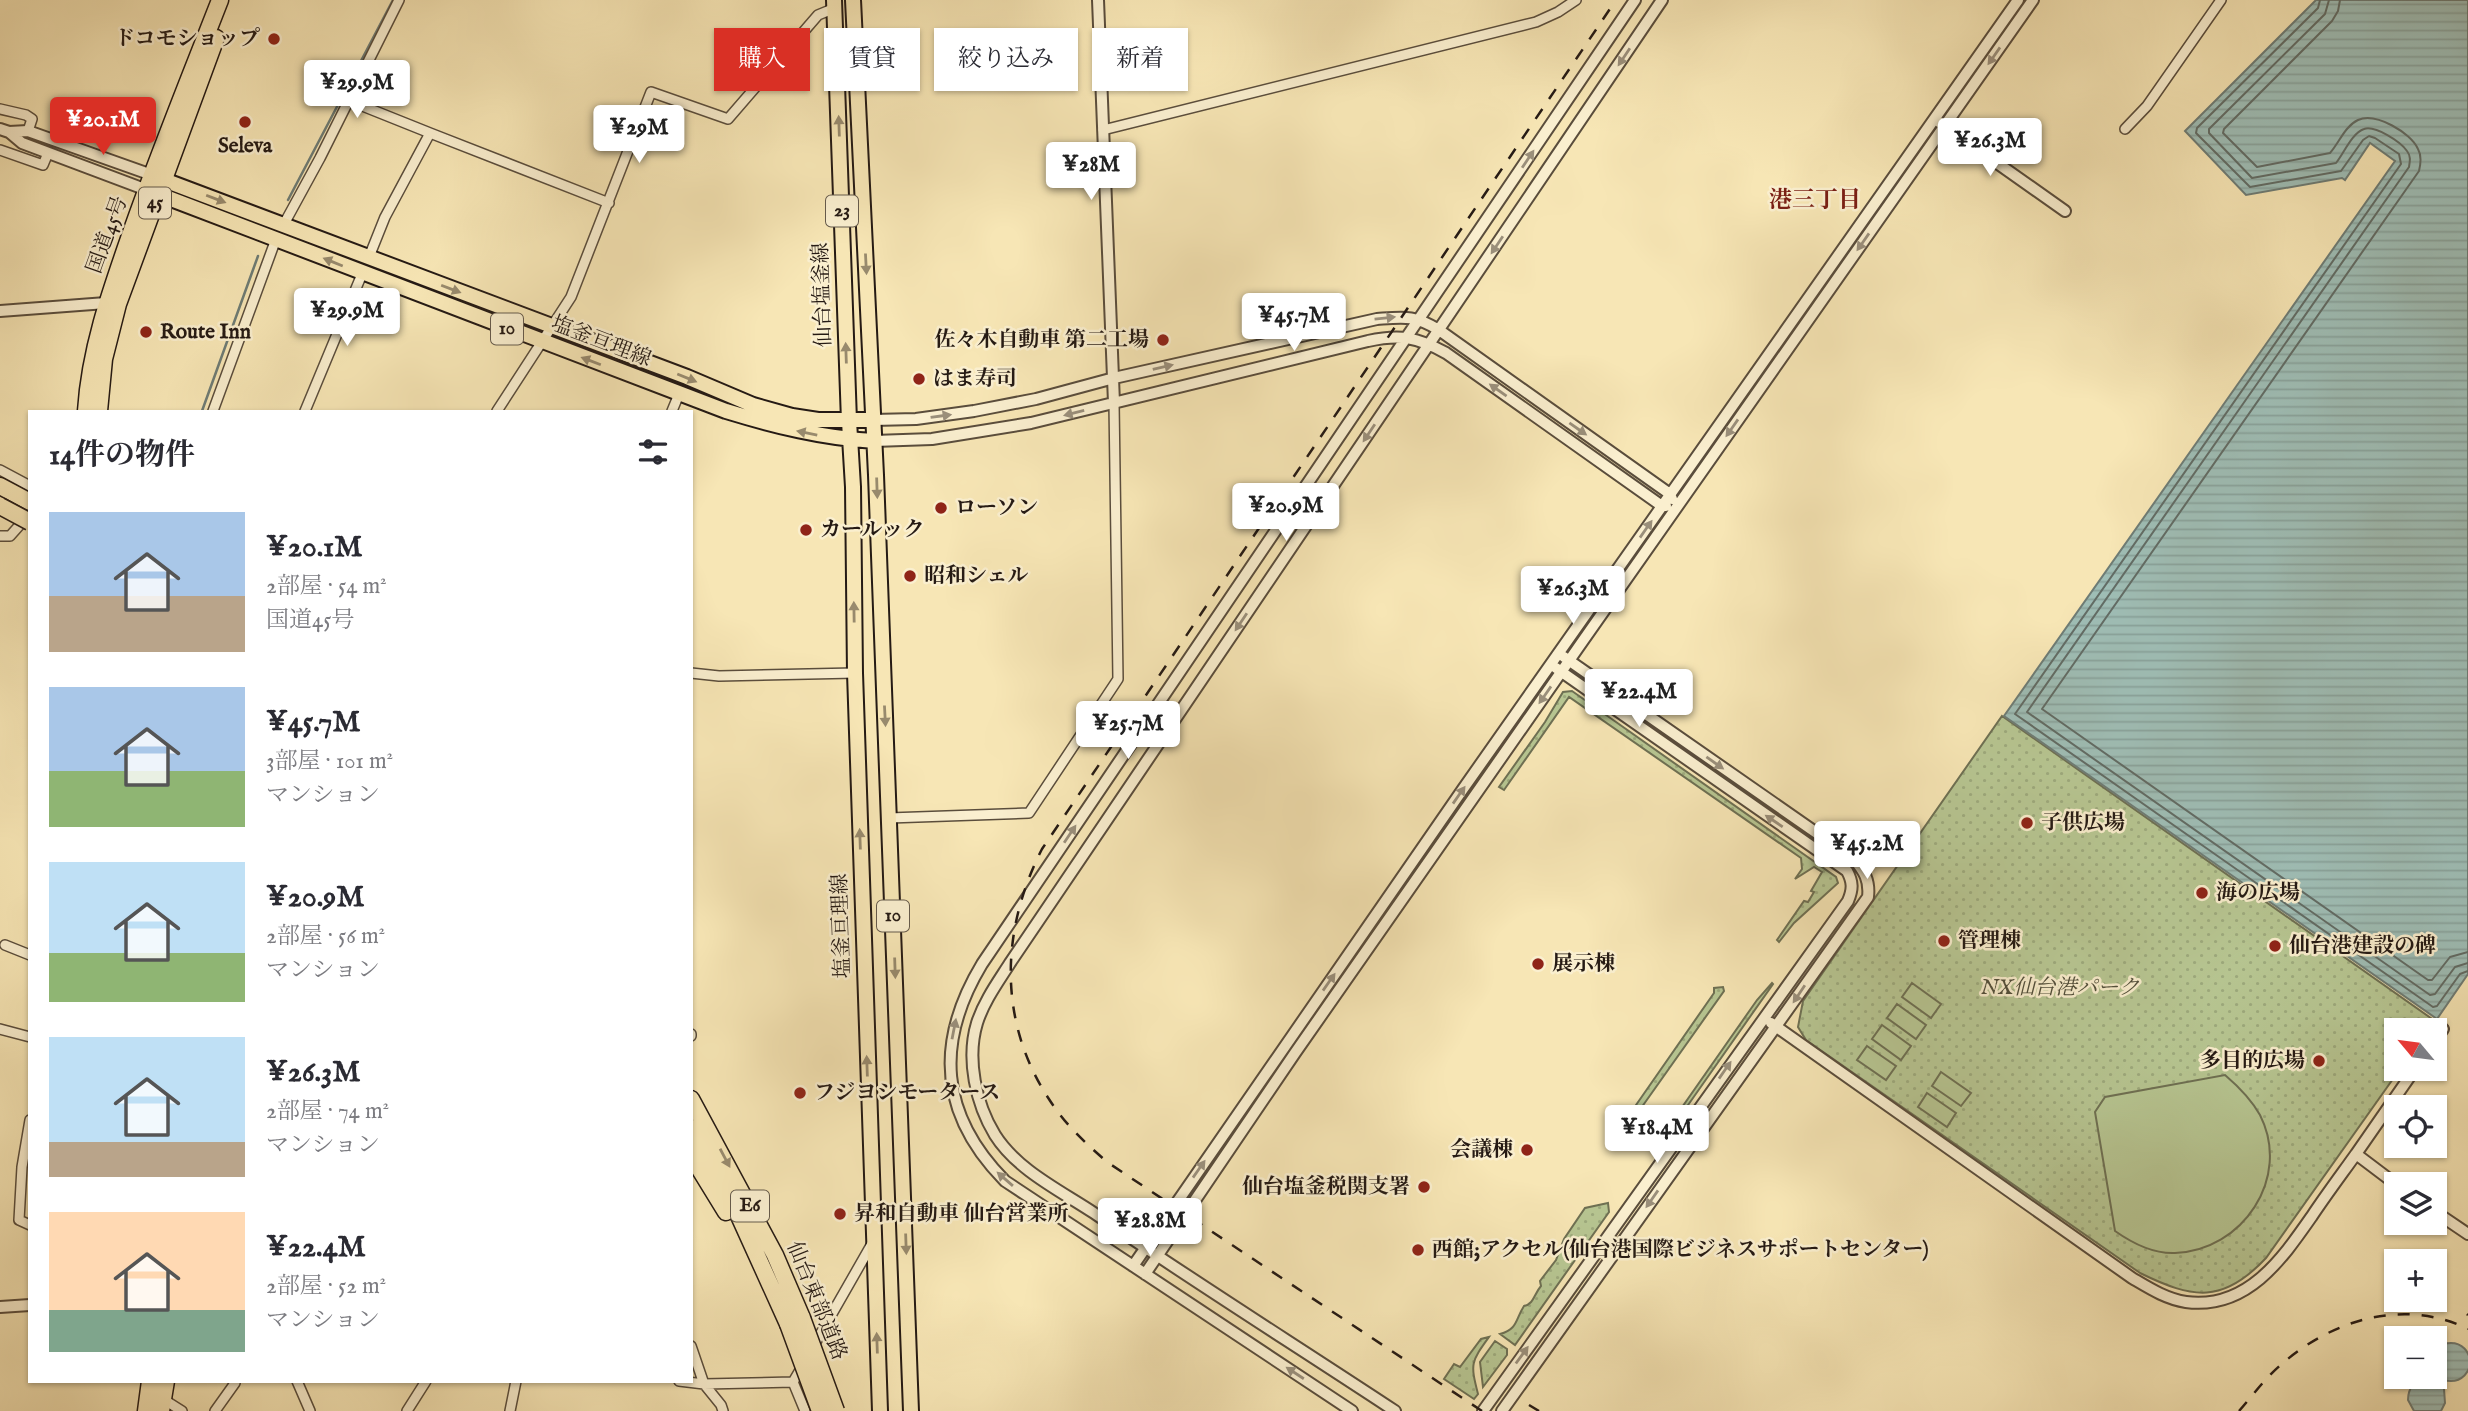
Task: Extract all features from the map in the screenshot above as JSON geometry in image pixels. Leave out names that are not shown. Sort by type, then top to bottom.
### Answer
[{"type":"highway","name":"国道45号","points":[[99,410],[104,359],[113,324],[155,185],[220,0]]},
{"type":"highway","name":"国道45号","points":[[86,410],[92,360],[106,303],[231,0]]},
{"type":"highway","points":[[0,486],[28,501]]},
{"type":"highway","points":[[0,506],[28,521]]},
{"type":"highway","name":"仙台東部道路","points":[[693,1103],[775,1255],[820,1411]]},
{"type":"highway","name":"仙台東部道路","points":[[693,1132],[740,1218],[836,1411]]},
{"type":"highway","points":[[693,1158],[792,1320]]},
{"type":"highway","points":[[146,1411],[150,1383]]},
{"type":"highway","points":[[162,1405],[166,1383]]},
{"type":"main road","name":"仙台塩釜線","points":[[853,0],[873,420]]},
{"type":"main road","name":"仙台塩釜線","points":[[834,4],[849,421]]},
{"type":"main road","name":"塩釜亘理線","points":[[155,185],[284,225],[687,377],[753,405],[818,421],[873,420]]},
{"type":"main road","name":"塩釜亘理線","points":[[155,185],[275,239],[362,274],[678,394],[768,424],[822,436],[874,441]]},
{"type":"main road","name":"10","points":[[873,420],[911,1411]]},
{"type":"main road","name":"塩釜亘理線","points":[[849,421],[880,1411]]},
{"type":"street","points":[[284,225],[400,0]]},
{"type":"street","points":[[889,818],[1029,813],[1118,679],[1114,378],[1098,0]]},
{"type":"street","points":[[1103,130],[1536,22],[1576,0]]},
{"type":"street","points":[[1352,1411],[1005,1181],[975,1146],[955,1096],[950,1061],[958,1013],[967,989],[982,964],[1635,0]]},
{"type":"street","points":[[1395,1411],[1145,1248],[1022,1164],[995,1135],[979,1100],[974,1082],[973,1052],[977,1023],[1005,970],[1662,0]]},
{"type":"street","points":[[1133,1266],[1661,506],[2018,0]]},
{"type":"street","points":[[1145,1274],[1561,671],[2033,0]]},
{"type":"street","points":[[2125,130],[2147,106],[2221,0]]},
{"type":"street","points":[[498,410],[571,297],[651,92],[728,118],[818,15],[834,4]]},
{"type":"street","points":[[350,101],[609,203]]},
{"type":"street","points":[[0,109],[32,119],[28,131]]},
{"type":"street","points":[[1933,119],[2065,211]]},
{"type":"street","points":[[5,130],[28,131],[155,185]]},
{"type":"street","points":[[5,130],[22,143],[48,153],[155,185]]},
{"type":"street","points":[[369,257],[385,217],[430,133]]},
{"type":"street","points":[[0,150],[43,165],[48,153]]},
{"type":"street","points":[[213,410],[275,239]]},
{"type":"street","points":[[305,410],[362,274]]},
{"type":"street","points":[[0,311],[106,303]]},
{"type":"street","points":[[873,420],[916,419],[974,411],[1036,399],[1114,378],[1377,318],[1420,319],[1670,494],[1676,507]]},
{"type":"street","points":[[874,441],[932,439],[981,432],[1114,403],[1377,339],[1407,337],[1430,344],[1446,353],[1661,506],[1676,507]]},
{"type":"street","points":[[672,410],[678,394]]},
{"type":"street","points":[[0,470],[28,485]]},
{"type":"street","points":[[0,536],[10,536],[28,516]]},
{"type":"street","points":[[1502,1411],[1868,897],[1869,887],[1865,871],[1854,859],[1559,653]]},
{"type":"street","points":[[1483,1411],[1848,901],[1852,891],[1852,880],[1847,871],[1551,664]]},
{"type":"street","points":[[693,673],[719,676],[855,673]]},
{"type":"street","points":[[5,944],[28,954]]},
{"type":"street","points":[[1763,1017],[2132,1278],[2172,1298],[2195,1302],[2215,1301],[2239,1293],[2261,1279],[2282,1258],[2406,1082]]},
{"type":"street","points":[[0,1029],[28,1036]]},
{"type":"street","points":[[28,1144],[19,1220],[28,1224]]},
{"type":"street","points":[[2356,1154],[2384,1175]]},
{"type":"street","points":[[2447,1220],[2468,1234]]},
{"type":"street","points":[[793,1382],[873,1242]]},
{"type":"street","points":[[0,1299],[0,1307],[28,1305]]},
{"type":"street","points":[[693,1352],[704,1384],[723,1411]]},
{"type":"street","points":[[693,1383],[793,1382]]},
{"type":"street","points":[[793,1382],[805,1411]]},
{"type":"street","points":[[215,1411],[233,1383]]},
{"type":"street","points":[[298,1383],[310,1411]]},
{"type":"street","points":[[407,1411],[425,1383]]},
{"type":"street","points":[[510,1411],[516,1383]]},
{"type":"street","points":[[162,1405],[182,1411]]},
{"type":"green space","points":[[1572,691],[1836,877],[1838,883],[1794,923],[1779,942],[1777,940],[1804,901],[1808,902],[1822,872],[1814,867],[1795,879],[1802,869],[1801,858],[1569,697],[1504,790],[1499,787],[1563,692]]},
{"type":"green space","name":"NX仙台港パーク","points":[[2002,716],[2431,1018],[2384,1018],[2384,1082],[2391,1082],[2266,1258],[2236,1283],[2207,1293],[2176,1288],[2140,1273],[1806,1040],[1798,1027],[1803,1001]]},
{"type":"green space","points":[[1772,983],[1660,1145],[1657,1143],[1757,1000]]},
{"type":"green space","points":[[1912,983],[1941,1004],[1931,1018],[1902,997]]},
{"type":"green space","points":[[1723,987],[1724,991],[1622,1135],[1616,1137],[1615,1130],[1620,1128],[1714,993],[1714,988]]},
{"type":"green space","points":[[1897,1004],[1926,1025],[1916,1039],[1887,1018]]},
{"type":"green space","points":[[1882,1025],[1911,1046],[1901,1060],[1872,1039]]},
{"type":"green space","points":[[1867,1046],[1896,1066],[1886,1080],[1857,1060]]},
{"type":"green space","points":[[1941,1072],[1971,1093],[1961,1106],[1932,1086]]},
{"type":"green space","points":[[2225,1075],[2256,1109],[2268,1139],[2270,1163],[2265,1186],[2255,1207],[2240,1225],[2221,1239],[2199,1249],[2175,1253],[2159,1252],[2143,1247],[2115,1231],[2095,1112],[2105,1097]]},
{"type":"green space","points":[[1927,1093],[1956,1113],[1947,1127],[1918,1107]]},
{"type":"green space","points":[[1608,1203],[1609,1212],[1515,1345],[1500,1334],[1513,1327],[1524,1306],[1532,1301],[1541,1286],[1540,1281],[1556,1260],[1564,1239],[1585,1208]]},
{"type":"green space","points":[[1489,1337],[1474,1363],[1478,1394],[1474,1399],[1444,1379],[1454,1364],[1460,1367],[1481,1339]]},
{"type":"green space","points":[[1495,1341],[1507,1349],[1507,1355],[1483,1387],[1480,1362]]},
{"type":"water","points":[[2316,0],[2468,0],[2468,974],[2438,1018],[2004,716],[2395,161],[2370,143],[2345,180],[2342,178],[2246,195],[2185,131]]},
{"type":"water","points":[[2447,1344],[2458,1345],[2464,1349],[2469,1358],[2468,1369],[2458,1379],[2447,1380]]},
{"type":"water","points":[[2444,1389],[2445,1403],[2441,1411],[2414,1411],[2408,1400],[2409,1391]]},
{"type":"waterway","points":[[288,200],[393,0]]},
{"type":"waterway","points":[[202,410],[258,256]]},
{"type":"railway","points":[[1482,1411],[1107,1162],[1081,1138],[1058,1112],[1038,1081],[1024,1049],[1015,1016],[1011,983],[1012,949],[1018,915],[1042,849],[1616,0]]},
{"type":"railway","points":[[2239,1411],[2283,1363],[2303,1348],[2347,1325],[2371,1318],[2420,1315],[2468,1329]]},
{"type":"railway","points":[[1529,1405],[1539,1411]]},
{"type":"place","name":"ドコモショップ","points":[[274,39]]},
{"type":"place","name":"Seleva","points":[[245,122]]},
{"type":"place","name":"Route Inn","points":[[146,332]]},
{"type":"place","name":"佐々木自動車 第二工場","points":[[1163,340]]},
{"type":"place","name":"はま寿司","points":[[919,379]]},
{"type":"place","name":"ローソン","points":[[941,508]]},
{"type":"place","name":"カールック","points":[[806,530]]},
{"type":"place","name":"昭和シェル","points":[[910,576]]},
{"type":"place","name":"子供広場","points":[[2027,823]]},
{"type":"place","name":"海の広場","points":[[2202,893]]},
{"type":"place","name":"管理棟","points":[[1944,941]]},
{"type":"place","name":"仙台港建設の碑","points":[[2275,946]]},
{"type":"place","name":"展示棟","points":[[1538,964]]},
{"type":"place","name":"多目的広場","points":[[2319,1061]]},
{"type":"place","name":"フジヨシモータース","points":[[800,1093]]},
{"type":"place","name":"会議棟","points":[[1527,1150]]},
{"type":"place","name":"仙台塩釜税関支署","points":[[1424,1187]]},
{"type":"place","name":"昇和自動車 仙台営業所","points":[[840,1214]]},
{"type":"place","name":"西館;アクセル(仙台港国際ビジネスサポートセンター)","points":[[1418,1250]]},
{"type":"district","name":"港三丁目","points":[[1815,200]]}]
